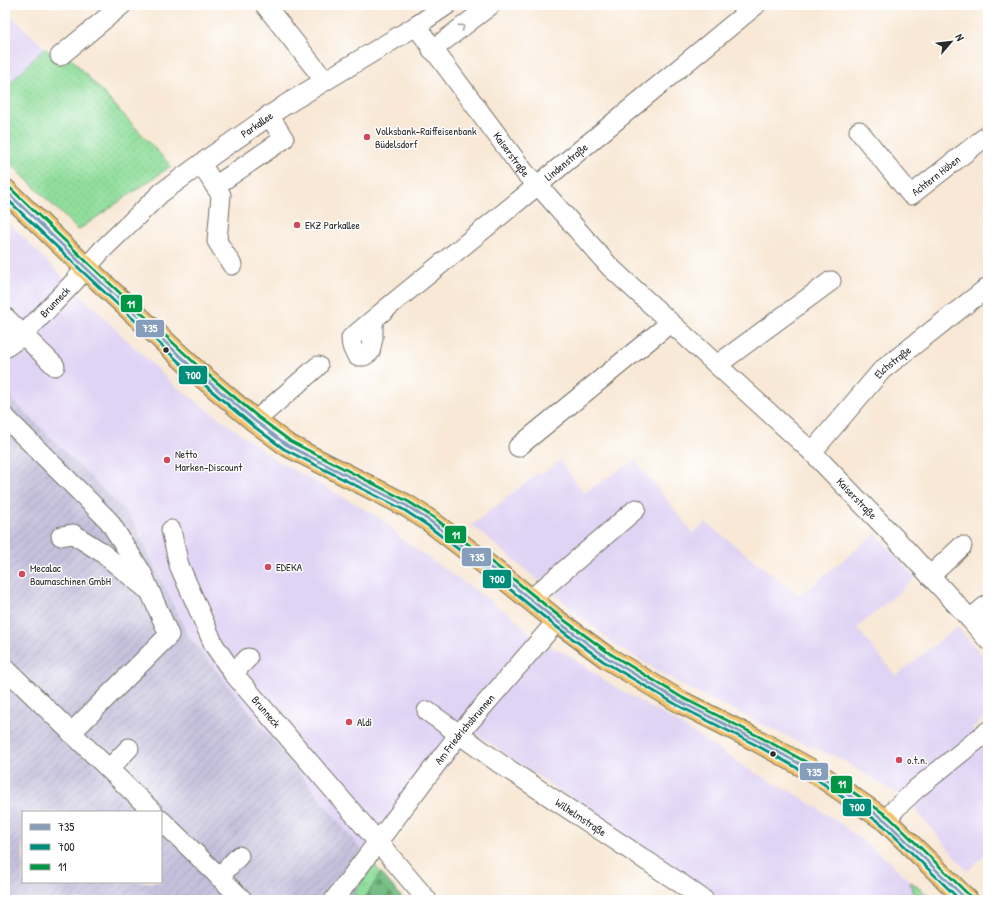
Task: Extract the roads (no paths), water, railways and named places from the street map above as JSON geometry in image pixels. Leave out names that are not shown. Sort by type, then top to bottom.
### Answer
[{"type":"main road","points":[[5,191],[197,372],[255,421],[287,445],[407,506],[430,521],[531,599],[557,621],[606,657],[679,701],[758,741],[818,774],[886,821],[967,900]]},
{"type":"street","points":[[265,5],[324,81]]},
{"type":"street","name":"Parkallee","points":[[86,268],[102,250],[161,193],[285,105],[416,26],[447,5]]},
{"type":"street","points":[[432,50],[491,5]]},
{"type":"street","name":"Lindenstraße","points":[[375,318],[538,186],[756,5]]},
{"type":"street","points":[[60,56],[115,7]]},
{"type":"street","name":"Kaiserstraße","points":[[416,26],[432,50],[526,174],[610,267],[812,452],[897,540],[988,640]]},
{"type":"street","points":[[215,186],[284,139],[270,115]]},
{"type":"street","name":"Achtern Höben","points":[[859,132],[911,195],[988,135]]},
{"type":"street","points":[[201,164],[221,195],[217,241],[232,265]]},
{"type":"street","name":"Brunneck","points":[[5,348],[23,335],[86,268]]},
{"type":"street","points":[[717,365],[831,281]]},
{"type":"street","name":"Elchstraße","points":[[812,452],[882,370],[988,287]]},
{"type":"street","points":[[5,317],[55,366]]},
{"type":"street","points":[[518,447],[670,323]]},
{"type":"street","points":[[255,421],[318,366]]},
{"type":"street","points":[[5,417],[109,521],[142,573],[169,635],[71,733]]},
{"type":"street","points":[[531,599],[636,509]]},
{"type":"street","name":"Brunneck","points":[[171,530],[178,565],[214,645],[233,673],[378,842]]},
{"type":"street","points":[[61,536],[73,534],[100,551],[150,591]]},
{"type":"street","points":[[930,576],[962,546]]},
{"type":"street","points":[[970,619],[988,604]]},
{"type":"street","name":"Am Friedrichsbrunnen","points":[[334,900],[459,734],[557,621]]},
{"type":"street","points":[[233,673],[248,658]]},
{"type":"street","points":[[5,668],[151,811]]},
{"type":"street","name":"Wilhelmstraße","points":[[427,711],[499,763],[704,900]]},
{"type":"street","points":[[886,821],[896,808],[916,789],[988,731]]},
{"type":"street","points":[[108,769],[129,748]]},
{"type":"street","points":[[162,821],[242,900]]},
{"type":"street","points":[[378,842],[427,900]]},
{"type":"street","points":[[219,877],[239,856]]},
{"type":"place","name":"Volksbank-Raiffeisenbank Büdelsdorf","points":[[367,137]]},
{"type":"place","name":"EKZ Parkallee","points":[[297,225]]},
{"type":"place","name":"Netto Marken-Discount","points":[[167,460]]},
{"type":"place","name":"EDEKA","points":[[268,567]]},
{"type":"place","name":"Mecalac Baumaschinen GmbH","points":[[22,574]]},
{"type":"place","name":"Aldi","points":[[349,722]]},
{"type":"place","name":"o.t.n.","points":[[899,760]]}]
